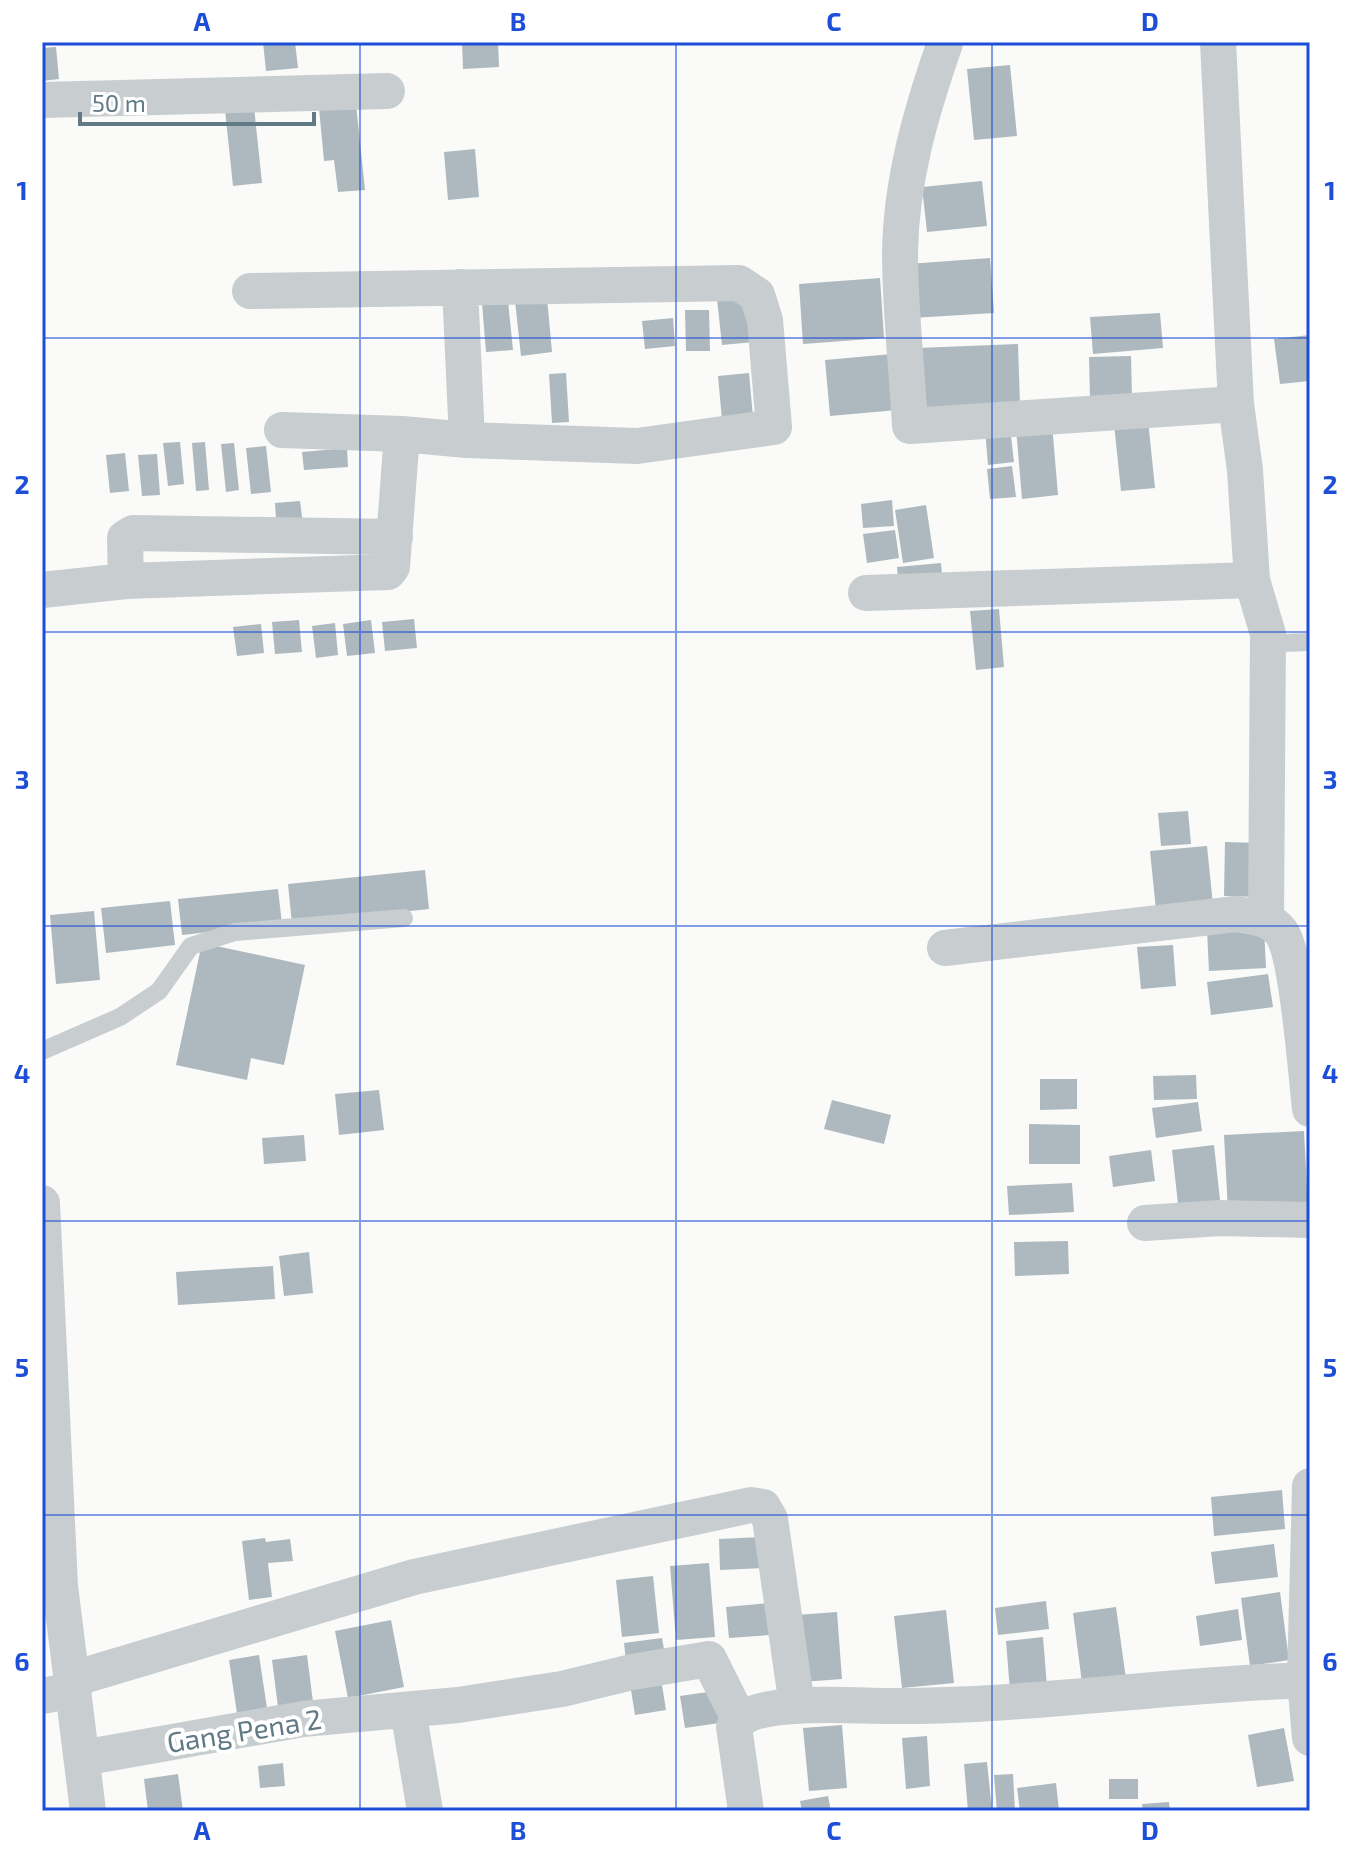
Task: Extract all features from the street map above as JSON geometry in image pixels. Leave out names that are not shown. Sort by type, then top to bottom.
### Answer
[{"type":"street","points":[[1218,42],[1236,404],[1245,470],[1252,580],[1268,634],[1266,919]]},
{"type":"street","points":[[945,43],[920,115],[905,193],[900,253],[910,426],[1236,404]]},
{"type":"street","points":[[42,100],[387,91]]},
{"type":"street","points":[[250,291],[739,283],[757,295],[765,320],[774,427],[637,446],[282,430]]},
{"type":"street","points":[[460,287],[467,440]]},
{"type":"street","points":[[42,590],[126,581],[388,572],[392,567],[402,434]]},
{"type":"street","points":[[126,581],[125,538],[133,533],[395,537]]},
{"type":"street","points":[[866,593],[1252,580]]},
{"type":"street","points":[[945,948],[1236,914],[1266,919],[1282,932],[1304,1002],[1310,1109]]},
{"type":"street","points":[[42,1203],[51,1587],[63,1688],[82,1758],[88,1811]]},
{"type":"street","points":[[1145,1223],[1220,1218],[1310,1220]]},
{"type":"street","points":[[1310,1486],[1310,1738]]},
{"type":"street","points":[[63,1688],[414,1577],[751,1505],[763,1507],[770,1519],[797,1706]]},
{"type":"street","name":"Gang Pena 2","points":[[82,1758],[303,1719],[408,1710],[562,1689],[632,1672],[709,1659],[739,1719]]},
{"type":"street","points":[[746,1811],[734,1727],[739,1719],[749,1713],[797,1706],[961,1707],[1308,1680]]},
{"type":"street","points":[[408,1710],[425,1811]]},
{"type":"lane","points":[[1268,634],[1283,643],[1310,642]]},
{"type":"lane","points":[[42,1051],[120,1017],[159,991],[191,946],[212,938],[235,932],[404,918]]},
{"type":"building","points":[[263,42],[295,42],[298,68],[266,71]]},
{"type":"building","points":[[462,42],[498,42],[499,67],[463,69]]},
{"type":"building","points":[[56,47],[59,79],[42,81],[42,48]]},
{"type":"building","points":[[1010,65],[1017,136],[974,140],[967,69]]},
{"type":"building","points":[[356,104],[365,190],[338,192],[334,160],[324,161],[319,108]]},
{"type":"building","points":[[254,107],[262,183],[233,186],[225,110]]},
{"type":"building","points":[[475,149],[479,197],[448,200],[444,152]]},
{"type":"building","points":[[982,181],[987,226],[927,232],[922,187]]},
{"type":"building","points":[[990,258],[994,313],[912,318],[908,264]]},
{"type":"building","points":[[880,278],[884,338],[803,344],[799,284]]},
{"type":"building","points":[[749,296],[754,342],[722,345],[717,299]]},
{"type":"building","points":[[547,298],[552,352],[521,356],[515,301]]},
{"type":"building","points":[[508,301],[513,350],[486,352],[482,303]]},
{"type":"building","points":[[685,310],[709,310],[710,351],[686,351]]},
{"type":"building","points":[[1160,313],[1163,348],[1093,354],[1090,317]]},
{"type":"building","points":[[673,318],[675,346],[645,349],[642,321]]},
{"type":"building","points":[[1310,335],[1310,381],[1280,384],[1274,339]]},
{"type":"building","points":[[1018,344],[1020,405],[919,408],[917,348]]},
{"type":"building","points":[[892,354],[897,410],[830,416],[825,360]]},
{"type":"building","points":[[1131,356],[1132,398],[1090,398],[1089,357]]},
{"type":"building","points":[[566,373],[569,422],[552,423],[549,374]]},
{"type":"building","points":[[749,373],[753,417],[722,420],[718,376]]},
{"type":"building","points":[[1148,420],[1155,488],[1121,491],[1114,424]]},
{"type":"building","points":[[1052,424],[1058,495],[1022,499],[1016,428]]},
{"type":"building","points":[[1010,428],[1014,462],[988,465],[985,430]]},
{"type":"building","points":[[180,442],[184,484],[168,486],[163,443]]},
{"type":"building","points":[[205,442],[209,490],[196,491],[192,443]]},
{"type":"building","points":[[234,443],[239,490],[226,492],[221,444]]},
{"type":"building","points":[[266,446],[271,492],[251,494],[246,448]]},
{"type":"building","points":[[347,448],[348,467],[304,470],[302,452]]},
{"type":"building","points":[[125,453],[129,491],[110,493],[106,455]]},
{"type":"building","points":[[157,454],[160,495],[142,496],[138,455]]},
{"type":"building","points":[[1012,466],[1016,497],[990,499],[987,469]]},
{"type":"building","points":[[892,500],[894,526],[863,528],[861,504]]},
{"type":"building","points":[[300,501],[304,532],[277,535],[275,503]]},
{"type":"building","points":[[926,505],[934,558],[903,563],[895,510]]},
{"type":"building","points":[[895,530],[899,558],[867,563],[863,534]]},
{"type":"building","points":[[941,563],[943,585],[899,590],[897,567]]},
{"type":"building","points":[[999,609],[1004,667],[976,670],[970,611]]},
{"type":"building","points":[[414,619],[417,648],[385,651],[382,622]]},
{"type":"building","points":[[299,620],[302,652],[275,654],[272,622]]},
{"type":"building","points":[[371,620],[375,653],[347,656],[343,624]]},
{"type":"building","points":[[335,623],[338,655],[316,658],[312,626]]},
{"type":"building","points":[[261,624],[264,653],[237,656],[233,627]]},
{"type":"building","points":[[1188,811],[1191,844],[1161,846],[1158,813]]},
{"type":"building","points":[[1225,842],[1260,843],[1259,897],[1224,896]]},
{"type":"building","points":[[1207,846],[1213,905],[1156,910],[1150,851]]},
{"type":"building","points":[[425,870],[429,909],[292,924],[288,884]]},
{"type":"building","points":[[278,889],[282,924],[182,935],[178,899]]},
{"type":"building","points":[[170,901],[175,945],[106,953],[101,908]]},
{"type":"building","points":[[94,911],[100,980],[56,984],[50,915]]},
{"type":"building","points":[[1264,928],[1266,968],[1209,971],[1207,930]]},
{"type":"building","points":[[202,943],[305,965],[284,1065],[251,1058],[247,1080],[176,1065]]},
{"type":"building","points":[[1173,945],[1176,986],[1141,989],[1137,947]]},
{"type":"building","points":[[1268,974],[1273,1007],[1211,1015],[1207,982]]},
{"type":"building","points":[[1196,1075],[1197,1099],[1154,1100],[1153,1076]]},
{"type":"building","points":[[1040,1079],[1077,1079],[1077,1109],[1040,1110]]},
{"type":"building","points":[[379,1090],[384,1130],[339,1135],[335,1094]]},
{"type":"building","points":[[832,1100],[891,1115],[884,1144],[824,1129]]},
{"type":"building","points":[[1198,1102],[1202,1131],[1156,1138],[1152,1108]]},
{"type":"building","points":[[1029,1124],[1080,1125],[1080,1164],[1029,1164]]},
{"type":"building","points":[[1304,1131],[1308,1208],[1228,1212],[1224,1135]]},
{"type":"building","points":[[304,1135],[306,1161],[264,1164],[262,1138]]},
{"type":"building","points":[[1214,1145],[1221,1209],[1179,1213],[1172,1150]]},
{"type":"building","points":[[1151,1150],[1155,1181],[1113,1187],[1109,1156]]},
{"type":"building","points":[[1072,1183],[1074,1212],[1009,1215],[1007,1186]]},
{"type":"building","points":[[1068,1241],[1069,1274],[1015,1276],[1014,1242]]},
{"type":"building","points":[[309,1252],[313,1293],[284,1296],[279,1256]]},
{"type":"building","points":[[273,1266],[275,1299],[178,1305],[176,1272]]},
{"type":"building","points":[[1282,1490],[1285,1529],[1214,1536],[1211,1497]]},
{"type":"building","points":[[762,1537],[764,1568],[720,1570],[719,1539]]},
{"type":"building","points":[[265,1538],[266,1542],[290,1539],[293,1561],[268,1563],[272,1597],[249,1600],[242,1541]]},
{"type":"building","points":[[1274,1544],[1278,1577],[1215,1584],[1211,1552]]},
{"type":"building","points":[[709,1563],[715,1637],[676,1640],[670,1566]]},
{"type":"building","points":[[653,1576],[659,1633],[622,1637],[616,1580]]},
{"type":"building","points":[[1280,1592],[1289,1660],[1250,1666],[1241,1598]]},
{"type":"building","points":[[1046,1601],[1049,1629],[998,1635],[995,1608]]},
{"type":"building","points":[[768,1603],[770,1635],[729,1638],[726,1607]]},
{"type":"building","points":[[1116,1607],[1127,1686],[1083,1691],[1073,1613]]},
{"type":"building","points":[[1238,1609],[1242,1640],[1200,1646],[1196,1616]]},
{"type":"building","points":[[946,1610],[954,1683],[902,1688],[894,1616]]},
{"type":"building","points":[[837,1612],[842,1679],[802,1682],[796,1615]]},
{"type":"building","points":[[391,1620],[404,1687],[348,1698],[335,1631]]},
{"type":"building","points":[[1043,1637],[1047,1687],[1010,1691],[1006,1641]]},
{"type":"building","points":[[662,1638],[665,1655],[626,1661],[624,1643]]},
{"type":"building","points":[[259,1655],[268,1715],[238,1720],[229,1660]]},
{"type":"building","points":[[307,1655],[313,1702],[278,1707],[272,1660]]},
{"type":"building","points":[[662,1685],[666,1710],[635,1715],[631,1690]]},
{"type":"building","points":[[722,1690],[726,1722],[685,1728],[680,1696]]},
{"type":"building","points":[[842,1725],[847,1788],[809,1791],[803,1728]]},
{"type":"building","points":[[1284,1728],[1294,1781],[1257,1787],[1248,1735]]},
{"type":"building","points":[[927,1736],[930,1786],[906,1789],[902,1738]]},
{"type":"building","points":[[987,1762],[992,1811],[968,1811],[964,1764]]},
{"type":"building","points":[[283,1763],[285,1786],[260,1788],[258,1766]]},
{"type":"building","points":[[178,1774],[183,1811],[148,1811],[144,1779]]},
{"type":"building","points":[[1013,1774],[1015,1811],[997,1811],[994,1775]]},
{"type":"building","points":[[1109,1779],[1138,1779],[1138,1799],[1109,1799]]},
{"type":"building","points":[[1056,1783],[1059,1811],[1020,1811],[1017,1788]]},
{"type":"building","points":[[828,1796],[831,1811],[802,1811],[800,1801]]},
{"type":"building","points":[[1169,1802],[1170,1811],[1143,1811],[1142,1804]]}]
